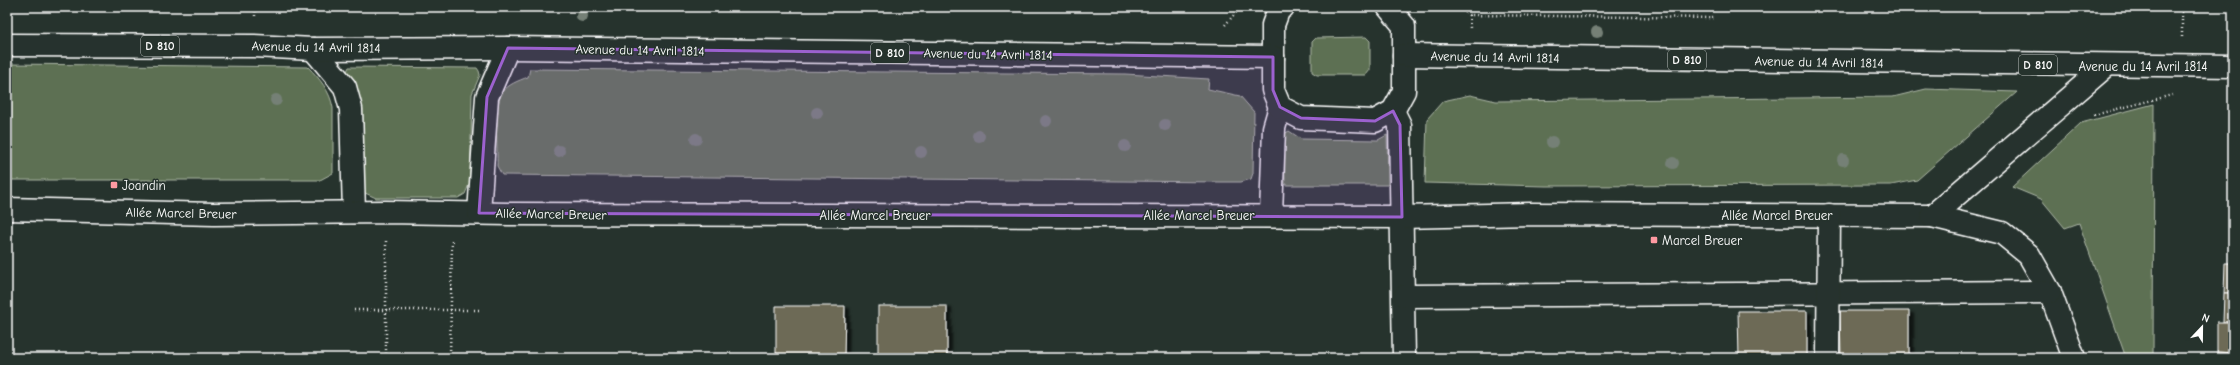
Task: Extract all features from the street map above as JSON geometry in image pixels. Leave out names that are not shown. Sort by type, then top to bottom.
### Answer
[{"type":"street","points":[[1282,7],[1279,9],[1273,25],[1273,90],[1280,107],[1301,118],[1375,121],[1393,111],[1404,91],[1404,26],[1388,7]]},
{"type":"street","name":"Avenue du 14 Avril 1814","points":[[7,45],[254,46],[313,49],[508,48],[1273,57]]},
{"type":"street","name":"Allée Marcel Breuer","points":[[479,213],[487,97],[508,48]]},
{"type":"street","points":[[313,49],[345,87],[351,109],[354,212]]},
{"type":"street","name":"Avenue du 14 Avril 1814","points":[[1404,56],[2106,66],[2233,66]]},
{"type":"street","points":[[1932,216],[2106,66]]},
{"type":"street","name":"Allée Marcel Breuer","points":[[1271,215],[1274,128],[1280,107]]},
{"type":"street","points":[[1393,111],[1400,125],[1405,296],[1404,358]]},
{"type":"street","name":"Allée Marcel Breuer","points":[[7,209],[214,214],[386,212],[1271,215],[1402,217],[1531,214],[1932,216],[2002,233],[2029,255],[2050,292],[2074,358]]},
{"type":"street","points":[[1828,358],[1829,215]]},
{"type":"street","points":[[1405,296],[2050,292]]},
{"type":"path","points":[[255,7],[255,21]]},
{"type":"path","points":[[1225,25],[1241,7]]},
{"type":"path","points":[[1459,7],[1469,15],[1715,18]]},
{"type":"path","points":[[1469,15],[1470,29]]},
{"type":"path","points":[[2088,116],[2175,95]]},
{"type":"path","points":[[386,212],[386,358]]},
{"type":"path","points":[[450,358],[453,213]]},
{"type":"path","points":[[354,310],[481,310]]},
{"type":"highlighted area","points":[[508,48],[1273,57],[1273,90],[1280,107],[1301,118],[1375,121],[1393,111],[1400,125],[1402,217],[479,213],[487,97]]},
{"type":"green space","points":[[1366,37],[1370,41],[1370,70],[1366,75],[1317,75],[1312,72],[1312,42],[1316,38]]},
{"type":"green space","points":[[7,64],[308,67],[324,86],[332,102],[333,173],[320,180],[7,180]]},
{"type":"green space","points":[[349,67],[477,68],[480,75],[472,94],[470,182],[465,194],[458,198],[376,198],[363,192],[346,73]]},
{"type":"green space","points":[[530,69],[1125,74],[1209,79],[1208,89],[1240,96],[1254,112],[1253,173],[1251,179],[1241,182],[502,175],[497,166],[497,118],[499,100],[507,87],[528,77]]},
{"type":"green space","points":[[1926,89],[2017,92],[1917,180],[1891,185],[1546,186],[1425,183],[1427,119],[1443,101],[1470,95],[1496,101],[1893,97]]},
{"type":"green space","points":[[2154,104],[2153,358],[2126,358],[2079,223],[2065,228],[2041,199],[2012,187],[2081,123]]},
{"type":"green space","points":[[1289,131],[1301,139],[1378,140],[1387,135],[1388,185],[1285,185],[1284,134]]},
{"type":"building","points":[[2225,263],[2233,263],[2233,293],[2224,293]]},
{"type":"building","points":[[2224,293],[2233,293],[2233,322],[2223,322]]},
{"type":"building","points":[[776,306],[845,306],[844,358],[776,358]]},
{"type":"building","points":[[878,306],[947,306],[947,358],[878,358]]},
{"type":"building","points":[[1738,311],[1807,311],[1807,358],[1739,358]]},
{"type":"building","points":[[1840,311],[1909,311],[1909,358],[1841,358]]},
{"type":"building","points":[[2217,322],[2233,322],[2233,353],[2217,352]]},
{"type":"building","points":[[2217,352],[2233,353],[2233,358],[2217,358]]},
{"type":"place","name":"Joandin","points":[[114,185]]},
{"type":"place","name":"Marcel Breuer","points":[[1654,240]]}]
